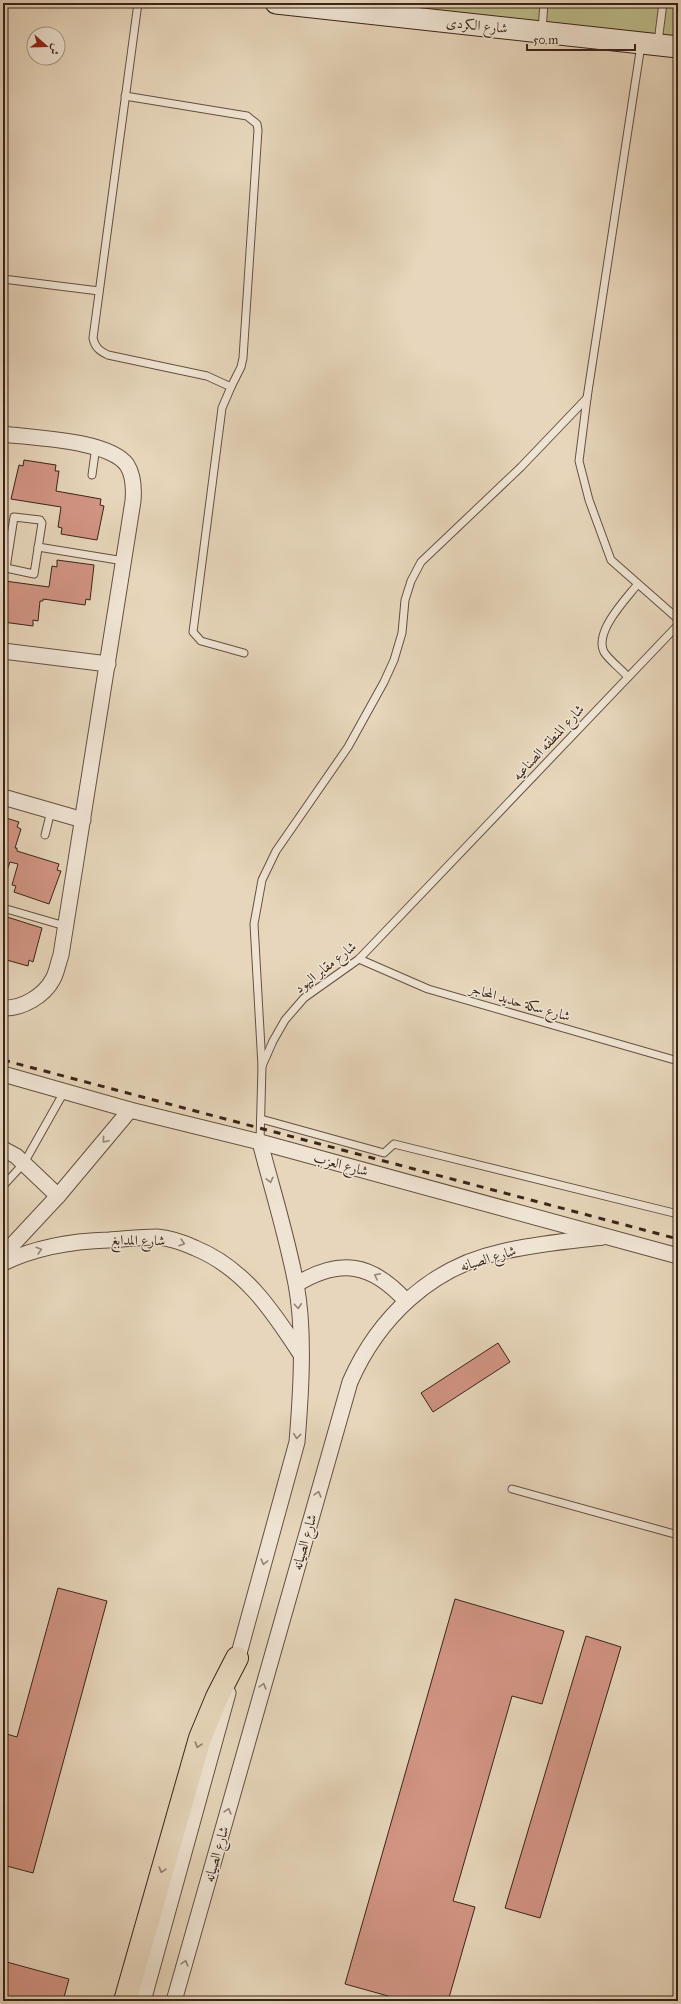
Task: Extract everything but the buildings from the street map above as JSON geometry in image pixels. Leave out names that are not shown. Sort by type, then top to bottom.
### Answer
[{"type":"highway","points":[[128,1992],[198,1745],[217,1697],[237,1658]]},
{"type":"street","name":"شارع الكردى","points":[[282,3],[422,11],[542,32],[678,47]]},
{"type":"street","points":[[3,434],[96,446],[113,453],[127,465],[134,482],[133,501],[84,820],[60,955],[53,980],[36,999],[12,1008],[3,1008]]},
{"type":"street","points":[[3,651],[108,664]]},
{"type":"street","points":[[3,797],[84,820]]},
{"type":"street","name":"شارع العزب","points":[[3,1074],[130,1110],[260,1142],[603,1237],[678,1256]]},
{"type":"street","points":[[3,1256],[58,1196],[130,1110]]},
{"type":"street","points":[[143,2001],[297,1442],[301,1354],[297,1284],[260,1142]]},
{"type":"street","points":[[3,1149],[24,1163],[58,1196]]},
{"type":"street","name":"شارع الصيانه","points":[[174,2001],[350,1382],[361,1358],[379,1330],[406,1301],[440,1276],[479,1258],[521,1248],[603,1237]]},
{"type":"street","name":"شارع المدابغ","points":[[3,1263],[27,1253],[71,1242],[158,1238],[181,1243],[218,1259],[244,1279],[266,1304],[301,1354]]},
{"type":"street","points":[[297,1284],[314,1274],[334,1268],[355,1268],[375,1274],[392,1285],[406,1301]]},
{"type":"lane","points":[[138,3],[93,338],[95,345],[100,351],[108,355],[207,376],[231,387]]},
{"type":"lane","points":[[542,32],[544,3]]},
{"type":"lane","points":[[663,3],[650,44],[587,398],[579,461],[589,500],[611,560],[637,585],[678,619]]},
{"type":"lane","points":[[125,96],[247,116],[257,124],[258,130],[243,358],[241,367],[222,408],[193,632],[196,638],[201,641],[244,653]]},
{"type":"lane","points":[[3,279],[99,291]]},
{"type":"lane","points":[[262,1066],[254,924],[262,880],[273,858],[348,747],[381,688],[394,660],[402,633],[405,600],[411,581],[421,562],[521,467],[587,398]]},
{"type":"lane","points":[[92,475],[96,446]]},
{"type":"lane","points":[[14,517],[41,521],[38,547],[34,574],[6,570],[14,517]]},
{"type":"lane","points":[[38,547],[124,561]]},
{"type":"lane","points":[[628,676],[604,651],[602,635],[610,621],[637,585]]},
{"type":"lane","name":"شارع المنطقه الصناعيه","points":[[437,878],[678,625]]},
{"type":"lane","points":[[45,835],[51,811]]},
{"type":"lane","name":"شارع مقابر اليهود","points":[[260,1142],[262,1066],[285,1020],[304,998],[359,959],[437,878]]},
{"type":"lane","points":[[3,908],[65,926]]},
{"type":"lane","name":"شارع سكة حديد المحاجر","points":[[359,959],[428,990],[678,1060]]},
{"type":"lane","points":[[3,1186],[24,1163],[64,1092]]},
{"type":"lane","points":[[261,1119],[384,1152],[394,1144],[678,1214]]},
{"type":"lane","points":[[512,1489],[678,1535]]},
{"type":"shaded area","points":[[348,3],[678,3],[678,42]]},
{"type":"railway","points":[[3,1060],[678,1239]]}]
